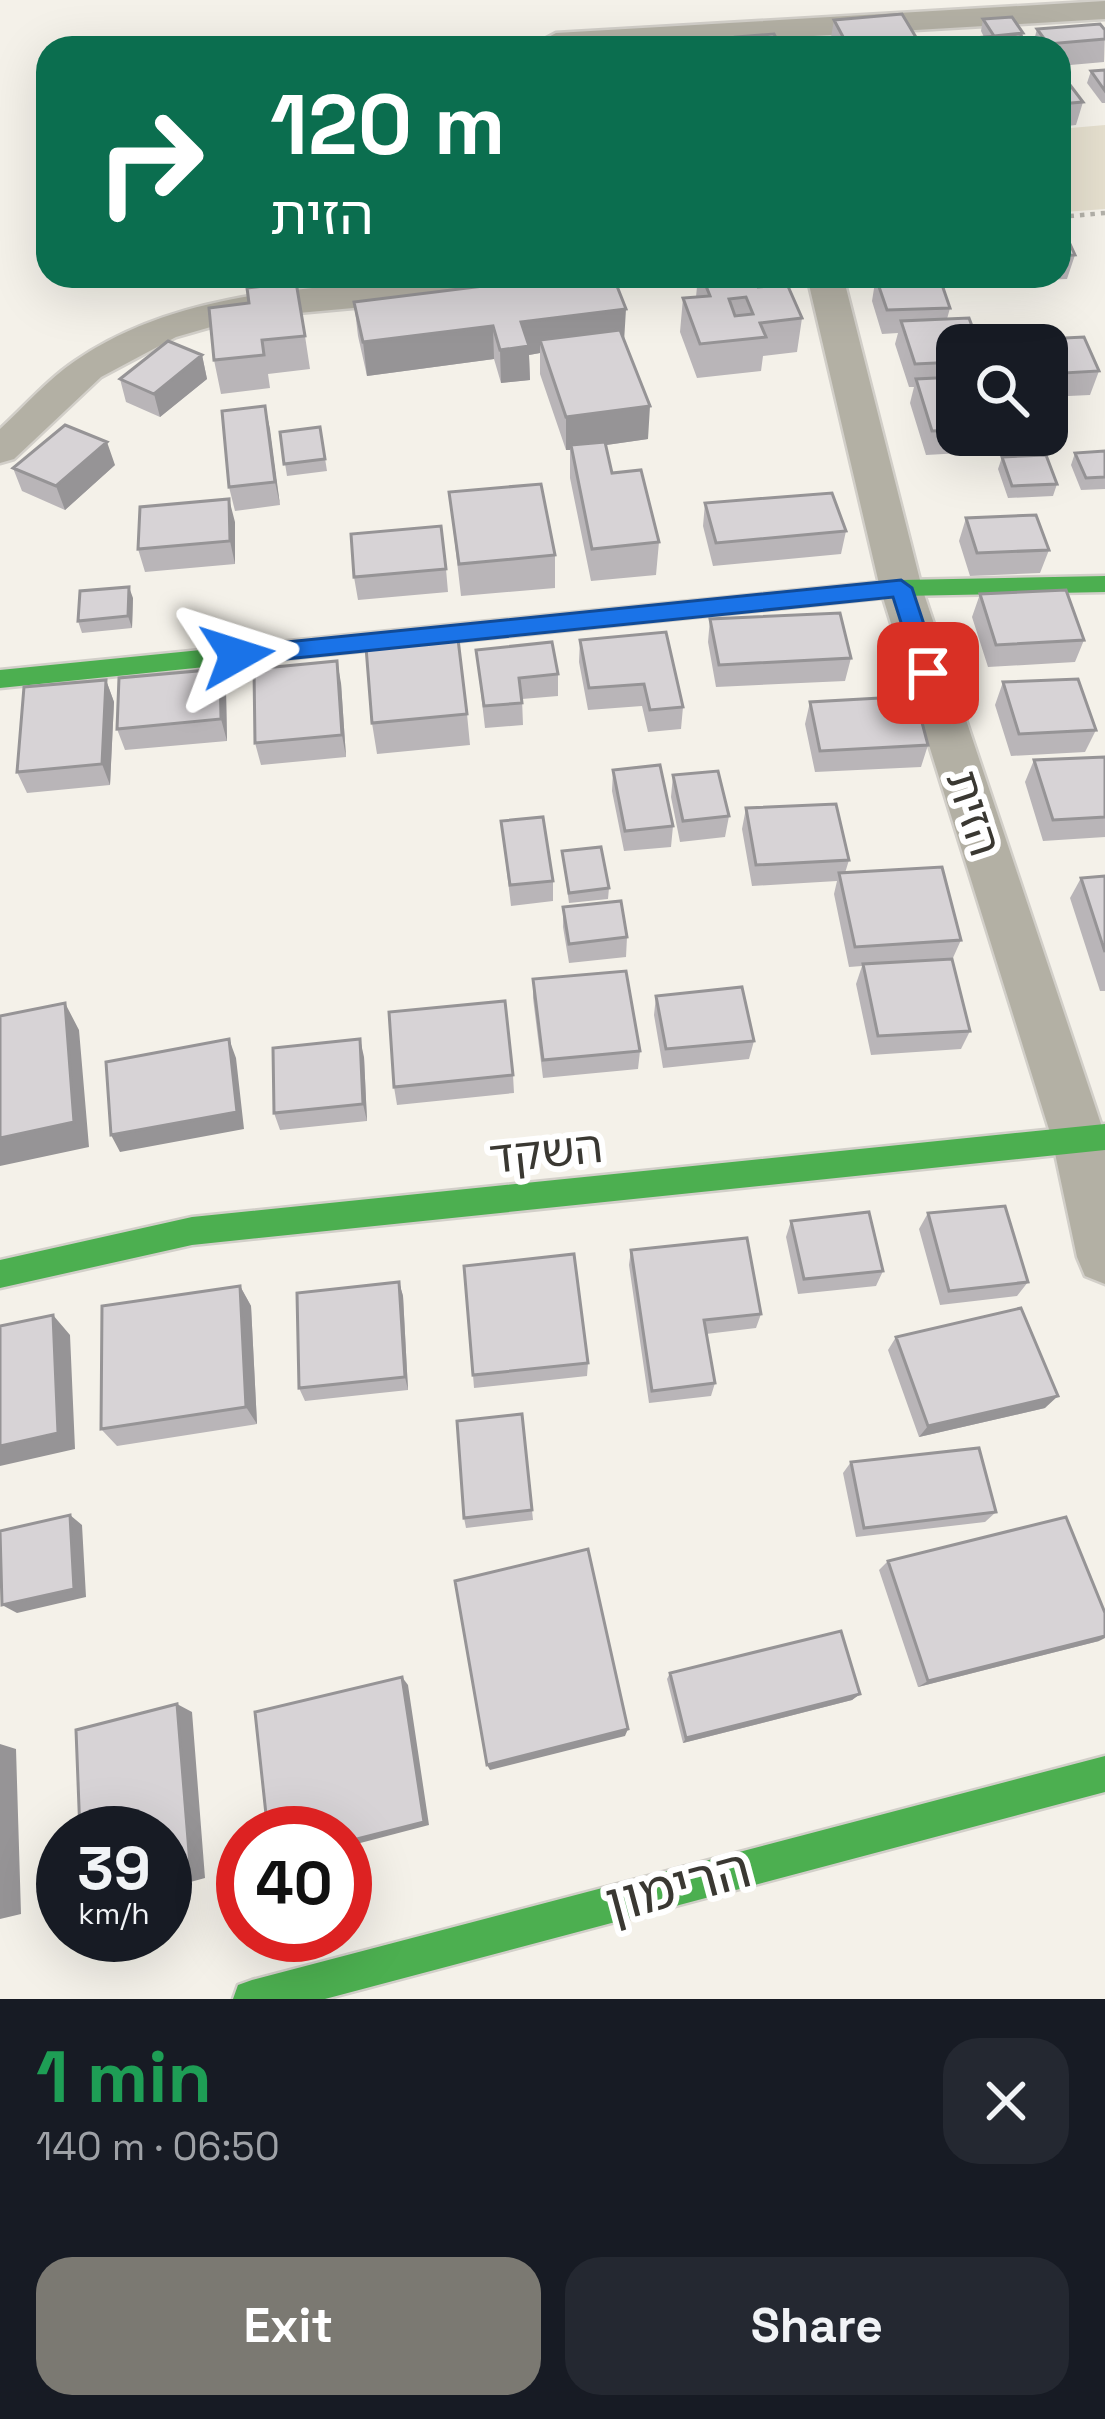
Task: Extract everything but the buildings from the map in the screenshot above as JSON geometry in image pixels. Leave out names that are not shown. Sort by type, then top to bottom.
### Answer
[{"type":"street","points":[[659,36],[1105,10]]},
{"type":"street","points":[[0,450],[88,369],[163,328],[239,307],[452,288]]},
{"type":"street","name":"הזית","points":[[828,288],[901,588],[1092,1138]]},
{"type":"street","points":[[0,679],[901,588],[1105,584]]},
{"type":"street","points":[[1092,1138],[1105,1257]]},
{"type":"street","name":"השקד","points":[[0,1274],[192,1231],[1092,1138]]},
{"type":"street","name":"הרימון","points":[[252,1999],[1105,1774]]},
{"type":"path","points":[[1071,216],[1105,213]]},
{"type":"shaded area","points":[[1105,125],[1105,209],[1071,212],[1071,128]]},
{"type":"traffic: fast","points":[[0,679],[901,588],[1105,584]]},
{"type":"traffic: fast","points":[[0,1274],[192,1231],[1105,1137]]},
{"type":"traffic: fast","points":[[252,1999],[1105,1774]]},
{"type":"route","points":[[237,655],[901,588],[928,673]]}]
